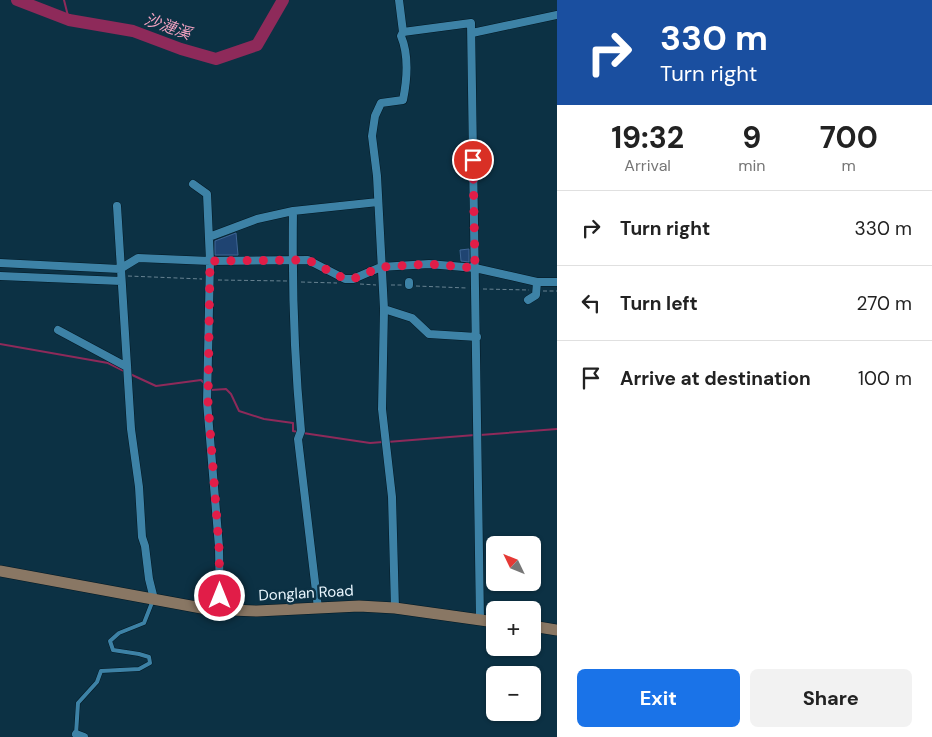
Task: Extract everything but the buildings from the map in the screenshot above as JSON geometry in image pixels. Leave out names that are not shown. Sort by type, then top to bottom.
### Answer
[{"type":"main road","name":"Donglan Road","points":[[0,571],[207,609],[257,611],[359,606],[395,608],[486,621]]},
{"type":"main road","points":[[541,627],[557,630]]},
{"type":"street","points":[[395,608],[392,497],[382,409],[384,309],[377,176],[372,136],[375,116],[381,103],[403,100],[406,85],[399,0]]},
{"type":"street","points":[[472,33],[557,15]]},
{"type":"street","points":[[403,32],[472,23],[480,620]]},
{"type":"street","points":[[193,184],[206,194],[209,237],[208,402],[219,547],[220,610]]},
{"type":"street","points":[[209,237],[257,219],[293,210],[378,202]]},
{"type":"street","points":[[118,206],[131,429],[139,487],[142,537],[145,546],[148,579],[154,599]]},
{"type":"street","points":[[293,210],[296,372],[301,431],[298,439],[318,608]]},
{"type":"street","points":[[0,276],[121,275],[138,258],[210,261],[308,260],[345,279],[353,279],[381,267],[429,264],[475,268],[538,282],[557,282]]},
{"type":"street","points":[[0,263],[52,270],[121,275]]},
{"type":"street","points":[[528,300],[536,295],[538,282]]},
{"type":"street","points":[[384,309],[412,318],[429,334],[477,337]]},
{"type":"street","points":[[58,330],[127,367]]},
{"type":"street","points":[[76,734],[84,737]]},
{"type":"lane","points":[[76,734],[78,703],[97,682],[101,671],[139,669],[150,663],[149,657],[113,650],[110,641],[120,633],[144,623],[154,599]]},
{"type":"path","points":[[121,275],[210,280],[339,283]]},
{"type":"path","points":[[358,284],[376,285]]},
{"type":"waterway","name":"沙漣溪","points":[[17,0],[69,20],[133,31],[181,49],[216,59],[257,45],[283,0]]},
{"type":"waterway","points":[[64,0],[69,20]]},
{"type":"waterway","points":[[0,344],[108,363],[124,371]]},
{"type":"waterway","points":[[130,374],[156,386],[201,380],[204,383]]},
{"type":"waterway","points":[[209,388],[211,390],[226,389],[231,394],[239,411],[264,419],[293,423],[293,431],[298,432]]},
{"type":"waterway","points":[[480,435],[557,429]]},
{"type":"waterway","points":[[303,433],[370,443],[383,442]]},
{"type":"waterway","points":[[387,442],[475,435]]},
{"type":"route","points":[[220,596],[219,547],[208,402],[210,261],[308,260],[345,279],[353,279],[381,267],[429,264],[475,268],[473,160]]}]
